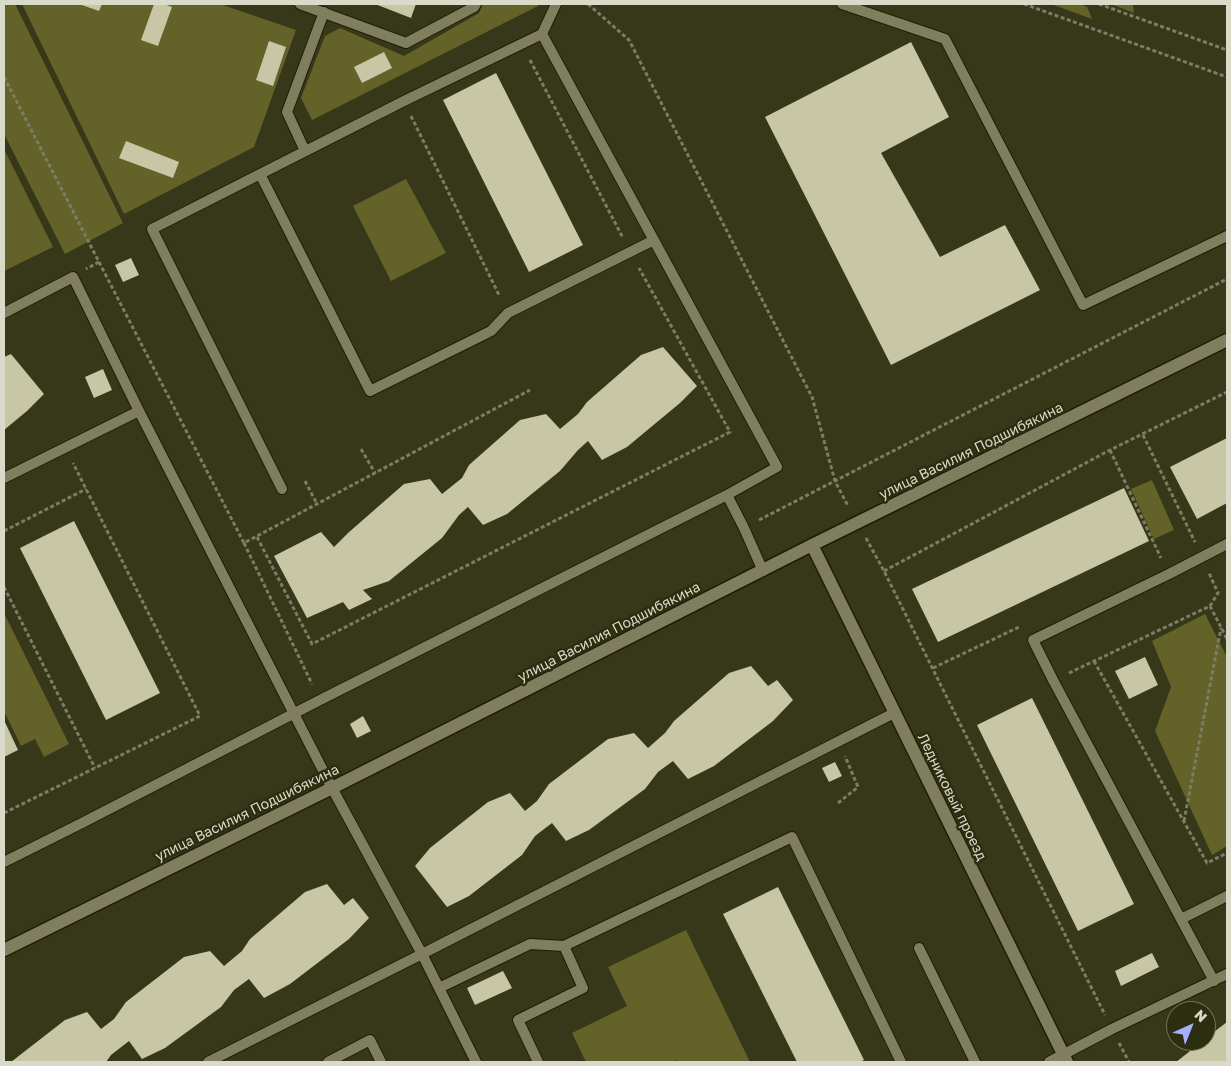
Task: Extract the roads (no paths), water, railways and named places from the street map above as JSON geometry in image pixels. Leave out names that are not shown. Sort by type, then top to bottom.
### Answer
[{"type":"street","name":"улица Василия Подшибякина","points":[[4,950],[1227,340]]},
{"type":"street","name":"Ледниковый проезд","points":[[812,546],[1065,1059]]},
{"type":"lane","points":[[300,4],[406,43],[474,7],[476,4]]},
{"type":"lane","points":[[282,489],[152,230],[404,100],[542,34],[556,4]]},
{"type":"lane","points":[[842,4],[945,38],[1083,305],[1227,236]]},
{"type":"lane","points":[[305,151],[286,112],[324,12]]},
{"type":"lane","points":[[4,862],[727,495],[777,467],[542,34]]},
{"type":"lane","points":[[260,174],[370,391],[492,332],[508,313],[654,240]]},
{"type":"lane","points":[[4,312],[73,277],[139,411],[294,714],[422,954],[476,1062]]},
{"type":"lane","points":[[4,478],[139,411]]},
{"type":"lane","points":[[727,495],[763,571]]},
{"type":"lane","points":[[1214,981],[1033,640],[1227,544]]},
{"type":"lane","points":[[208,1062],[894,713]]},
{"type":"lane","points":[[439,988],[530,944],[564,946],[792,837],[901,1062]]},
{"type":"lane","points":[[1181,919],[1227,896]]},
{"type":"lane","points":[[538,1062],[518,1020],[583,988],[564,946]]},
{"type":"lane","points":[[918,948],[975,1062]]},
{"type":"lane","points":[[1049,1062],[1065,1059],[1112,1029],[1227,974]]},
{"type":"lane","points":[[328,1062],[370,1040],[381,1062]]}]
